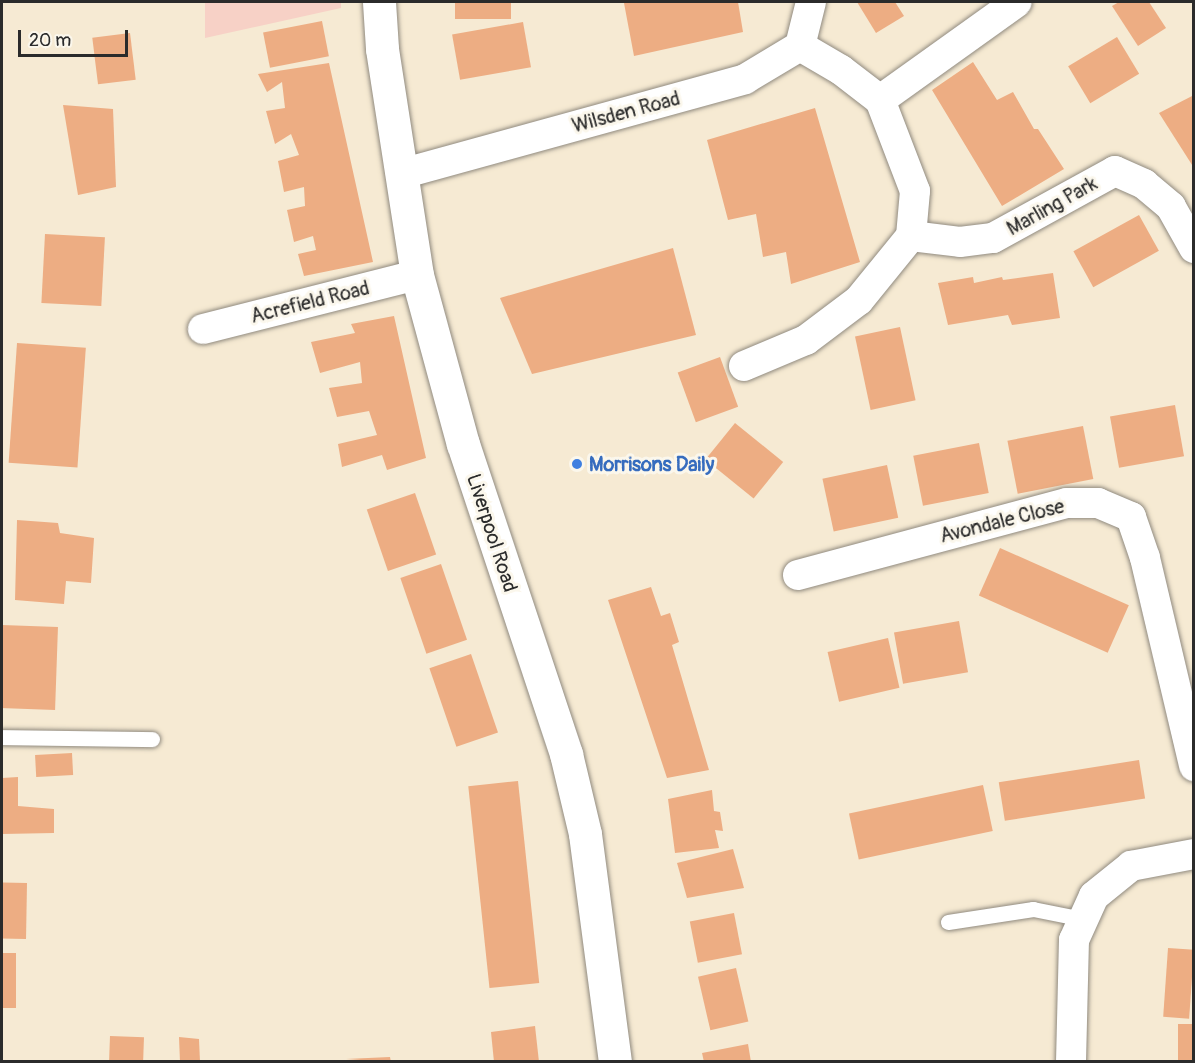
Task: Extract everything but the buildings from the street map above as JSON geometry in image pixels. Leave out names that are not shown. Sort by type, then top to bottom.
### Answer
[{"type":"main road","name":"Liverpool Road","points":[[379,2],[382,49],[417,274],[463,444],[566,754],[585,834],[615,1062]]},
{"type":"street","points":[[744,366],[806,340],[859,300],[911,236],[915,191],[880,100],[841,70],[800,46],[811,2]]},
{"type":"street","points":[[880,100],[1017,2]]},
{"type":"street","name":"Wilsden Road","points":[[401,174],[746,79],[800,46]]},
{"type":"street","name":"Marling Park","points":[[911,236],[960,242],[993,238],[1115,171],[1144,183],[1170,207],[1194,248]]},
{"type":"street","name":"Acrefield Road","points":[[203,329],[417,274]]},
{"type":"street","name":"Avondale Close","points":[[798,575],[1067,503],[1098,504],[1131,517],[1145,558],[1194,766]]},
{"type":"street","points":[[1071,1062],[1074,940],[1094,896],[1131,866],[1194,854]]},
{"type":"lane","points":[[2,736],[152,739]]},
{"type":"lane","points":[[948,922],[1033,909],[1083,919]]},
{"type":"shaded area","points":[[205,2],[341,2],[341,8],[205,38]]},
{"type":"place","name":"Morrisons Daily","points":[[577,464]]}]
